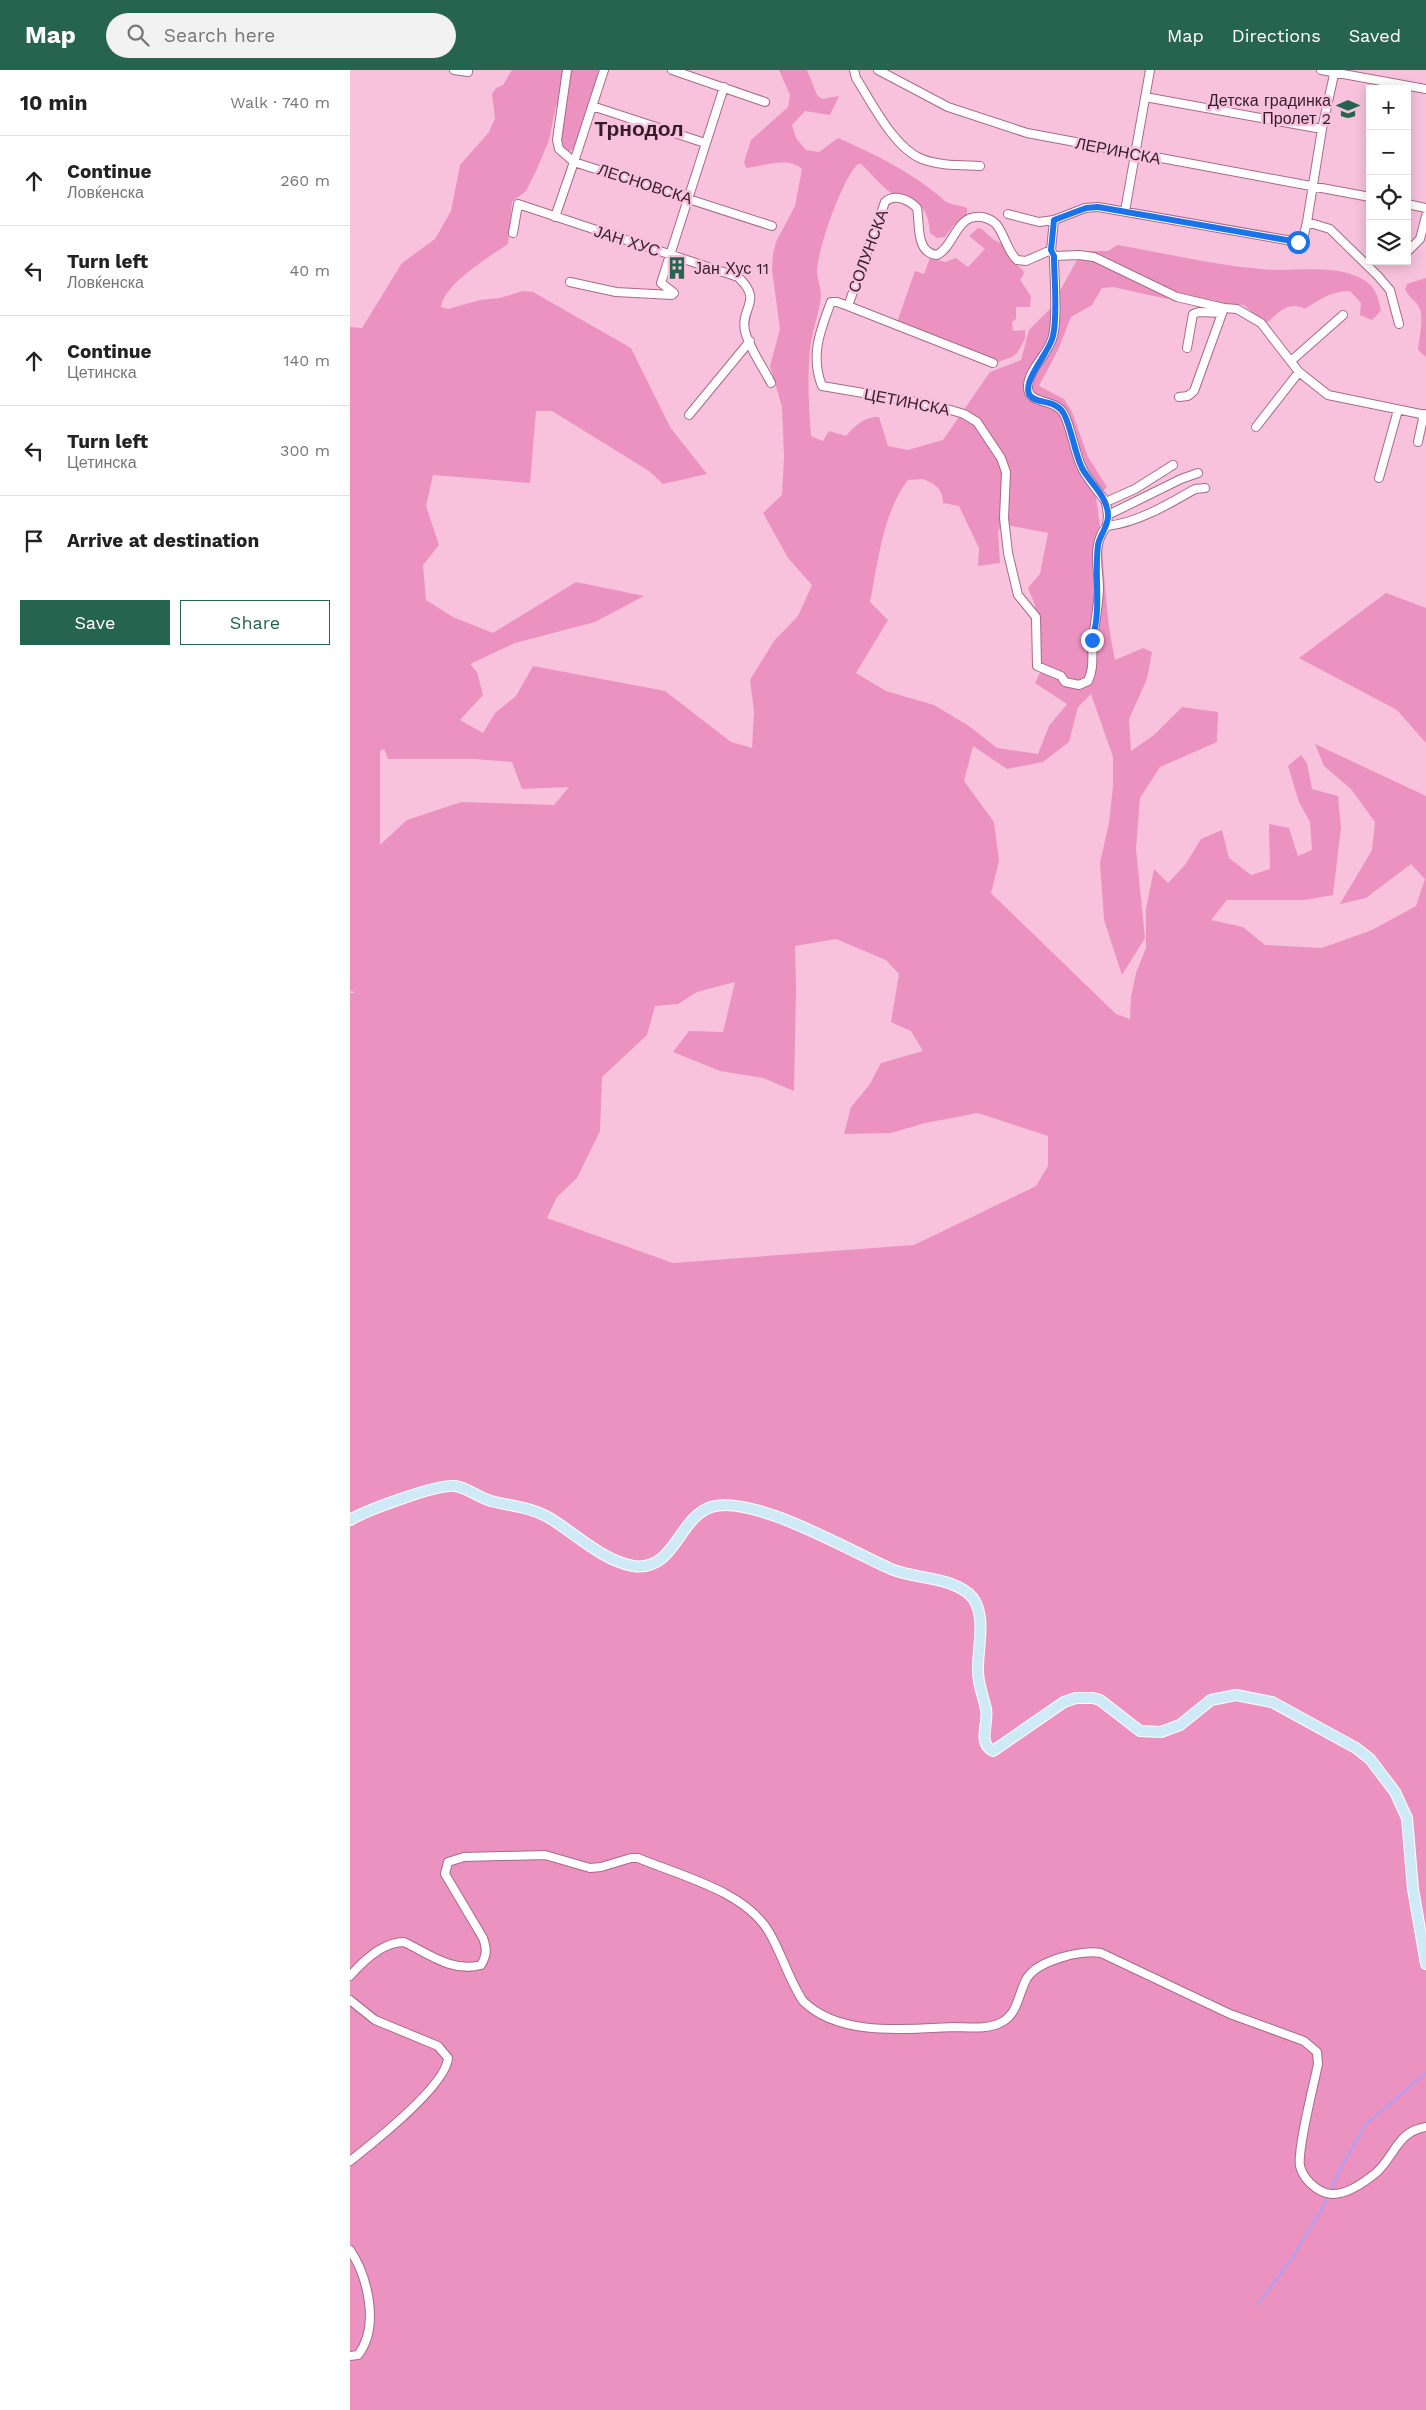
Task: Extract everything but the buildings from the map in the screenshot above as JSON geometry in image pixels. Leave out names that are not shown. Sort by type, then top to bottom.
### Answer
[{"type":"main road","points":[[350,1520],[432,1488],[446,1485],[458,1486],[489,1500],[531,1509],[546,1516],[592,1548],[634,1566],[650,1565],[663,1558],[674,1547],[693,1518],[710,1508],[728,1505],[785,1520],[815,1531],[891,1569],[935,1579],[968,1593],[980,1612],[978,1672],[980,1693],[986,1710],[984,1742],[987,1748],[993,1751],[1064,1702],[1076,1698],[1086,1697],[1100,1700],[1128,1723],[1150,1733],[1172,1730],[1211,1700],[1236,1695],[1272,1702],[1356,1748],[1370,1759],[1395,1792],[1407,1818],[1413,1889],[1426,1964]]},
{"type":"street","points":[[454,70],[468,72],[468,70]]},
{"type":"street","points":[[567,70],[557,140],[559,149],[574,162]]},
{"type":"street","points":[[555,217],[604,70]]},
{"type":"street","points":[[672,70],[765,102]]},
{"type":"street","points":[[854,70],[856,78],[895,136],[911,153],[928,161],[980,166]]},
{"type":"street","name":"ЛЕРИНСКА","points":[[878,70],[948,107],[992,124],[1026,133],[1135,155],[1366,196]]},
{"type":"street","points":[[1125,211],[1150,70]]},
{"type":"street","points":[[1321,70],[1335,71],[1387,85]]},
{"type":"street","points":[[1008,214],[1049,221],[1092,207],[1125,211],[1293,243],[1302,240],[1307,222],[1322,129],[1335,71]]},
{"type":"street","points":[[570,282],[616,292],[672,295],[673,291],[661,284],[669,254],[724,87]]},
{"type":"street","points":[[1411,88],[1426,89]]},
{"type":"street","points":[[1145,97],[1322,129]]},
{"type":"street","points":[[592,106],[705,143]]},
{"type":"street","name":"ЛЕСНОВСКА","points":[[574,162],[772,226]]},
{"type":"street","name":"СОЛУНСКА","points":[[993,363],[848,306],[885,202],[892,198],[906,200],[917,208],[919,234],[924,248],[934,255],[944,250],[964,222],[977,217],[986,218],[998,226],[1017,260],[1026,261],[1053,253]]},
{"type":"street","name":"ЈАН ХУС","points":[[513,233],[518,204],[738,277],[746,284],[751,297],[745,328],[771,384]]},
{"type":"street","points":[[1411,205],[1426,208]]},
{"type":"street","points":[[1411,248],[1420,239],[1426,216]]},
{"type":"street","points":[[1049,221],[1053,253],[1079,254],[1094,257],[1178,297],[1223,310]]},
{"type":"street","points":[[1307,222],[1330,229],[1378,276],[1390,290],[1399,324]]},
{"type":"street","name":"ЦЕТИНСКА","points":[[848,306],[831,302],[818,338],[815,354],[816,372],[822,386],[934,405],[964,414],[977,422],[1000,458],[1006,472],[1004,518],[1008,553],[1018,595],[1036,617],[1037,666],[1061,676],[1065,682],[1079,685],[1088,680],[1093,669],[1092,640],[1096,629],[1099,588],[1098,544],[1107,526],[1108,515],[1106,502],[1082,468],[1064,414],[1059,406],[1029,395],[1028,387],[1031,377],[1054,336],[1053,253]]},
{"type":"street","points":[[1187,348],[1193,314],[1237,309],[1261,323],[1299,372],[1328,395],[1425,415],[1418,442]]},
{"type":"street","points":[[1179,397],[1188,396],[1194,391],[1223,310]]},
{"type":"street","points":[[1291,361],[1343,315]]},
{"type":"street","points":[[689,415],[750,341]]},
{"type":"street","points":[[1256,427],[1299,372]]},
{"type":"street","points":[[1379,478],[1398,410]]},
{"type":"street","points":[[1106,502],[1134,489],[1172,465]]},
{"type":"street","points":[[1108,515],[1180,479],[1198,473]]},
{"type":"street","points":[[1107,526],[1140,517],[1195,489],[1205,488]]},
{"type":"street","points":[[350,1976],[384,1946],[396,1942],[404,1942],[450,1965],[462,1968],[481,1965],[486,1956],[486,1947],[445,1874],[448,1862],[464,1857],[533,1855],[545,1856],[590,1868],[638,1858],[731,1897],[749,1908],[769,1931],[803,2001],[811,2009],[849,2023],[883,2029],[996,2025],[1012,2013],[1026,1979],[1031,1972],[1040,1966],[1067,1956],[1083,1951],[1092,1951],[1101,1952],[1230,2014],[1304,2041],[1317,2052],[1318,2064],[1300,2165],[1310,2183],[1318,2190],[1328,2194],[1340,2192],[1366,2181],[1379,2170],[1402,2138],[1412,2131],[1426,2127]]},
{"type":"street","points":[[350,2000],[375,2020],[438,2046],[448,2058],[440,2077],[396,2124],[350,2161]]},
{"type":"street","points":[[350,2250],[367,2284],[368,2312],[365,2346],[358,2355],[350,2356]]},
{"type":"shaded area","points":[[512,70],[599,70],[574,149],[568,152],[563,149],[561,142],[568,83],[556,106],[549,140],[537,169],[526,191],[512,202],[508,244],[459,280],[444,298],[441,307],[448,309],[523,291],[533,292],[631,348],[670,427],[707,474],[663,484],[649,471],[552,411],[536,411],[530,483],[433,475],[426,506],[439,545],[423,565],[426,600],[453,617],[493,633],[576,582],[644,596],[595,622],[515,643],[470,664],[477,672],[483,695],[460,720],[483,733],[495,713],[516,696],[533,666],[665,691],[731,742],[752,748],[754,711],[750,680],[774,641],[798,616],[812,585],[788,558],[763,513],[782,495],[784,456],[782,407],[770,366],[780,329],[772,270],[773,254],[776,242],[795,206],[802,169],[796,165],[783,162],[746,168],[744,162],[751,140],[788,107],[790,95],[779,70],[807,70],[817,95],[822,99],[839,96],[830,115],[805,111],[792,125],[796,138],[806,150],[819,152],[838,138],[894,165],[921,182],[947,202],[967,208],[967,217],[954,225],[945,237],[937,238],[930,233],[926,213],[918,204],[890,192],[861,164],[858,164],[851,172],[832,214],[817,270],[821,296],[810,349],[809,393],[811,436],[823,441],[829,431],[846,436],[864,420],[873,417],[879,417],[888,446],[908,450],[943,440],[990,372],[1021,360],[1029,330],[1050,309],[1082,251],[1108,251],[1117,245],[1243,267],[1272,270],[1332,270],[1365,280],[1373,288],[1378,298],[1381,311],[1372,320],[1360,315],[1361,303],[1350,291],[1344,291],[1321,299],[1305,309],[1294,306],[1285,308],[1268,322],[1262,321],[1244,305],[1163,298],[1113,287],[1102,288],[1092,305],[1071,317],[1058,350],[1039,386],[1064,399],[1072,412],[1088,457],[1107,487],[1096,498],[1108,619],[1115,660],[1143,648],[1152,652],[1147,679],[1129,719],[1131,751],[1154,735],[1182,707],[1218,712],[1217,742],[1160,767],[1140,798],[1136,849],[1145,938],[1122,975],[1104,920],[1100,863],[1109,823],[1113,786],[1113,757],[1091,694],[1078,707],[1069,742],[1043,762],[1007,769],[973,746],[964,781],[994,822],[999,861],[991,893],[1116,1014],[1130,1019],[1131,997],[1136,973],[1146,948],[1146,909],[1154,869],[1168,883],[1185,865],[1201,839],[1222,830],[1229,858],[1251,875],[1270,869],[1269,824],[1289,828],[1298,856],[1312,850],[1310,822],[1299,802],[1288,766],[1301,755],[1307,763],[1312,789],[1338,796],[1341,828],[1333,895],[1305,900],[1227,900],[1211,920],[1243,927],[1265,945],[1322,948],[1372,930],[1416,906],[1425,879],[1411,864],[1366,898],[1340,904],[1372,850],[1375,822],[1351,789],[1324,766],[1315,744],[1426,796],[1426,2410],[350,2410],[350,993],[355,993],[350,992],[350,327],[362,328],[402,263],[435,239],[451,211],[460,165],[489,132],[495,118],[492,94],[496,88],[503,85]],"holes":[[[922,479],[931,482],[940,490],[943,503],[959,506],[979,548],[978,566],[1000,563],[998,532],[1002,524],[1048,533],[1040,574],[1028,588],[1035,605],[1036,657],[1042,669],[1035,683],[1067,704],[1049,726],[1038,754],[997,748],[969,726],[934,705],[886,691],[856,673],[888,620],[870,602],[887,522],[908,480]],[[384,749],[388,759],[475,759],[512,762],[522,789],[569,787],[554,805],[461,802],[407,820],[380,845],[380,751]],[[836,939],[886,960],[899,974],[891,1022],[911,1031],[923,1051],[881,1063],[870,1084],[851,1107],[844,1134],[891,1133],[925,1123],[978,1113],[1048,1136],[1048,1166],[1036,1186],[914,1245],[673,1263],[547,1218],[557,1197],[577,1178],[600,1131],[602,1077],[647,1035],[655,1006],[678,1004],[697,992],[735,982],[723,1032],[689,1031],[673,1052],[720,1071],[763,1078],[794,1091],[795,946]]]},
{"type":"shaded area","points":[[978,228],[982,229],[994,240],[1005,245],[1016,264],[1023,270],[1024,274],[1020,280],[1031,296],[1030,307],[1016,307],[1016,319],[1012,322],[1013,331],[1025,330],[1025,339],[1017,353],[1012,357],[995,363],[896,325],[915,271],[924,274],[930,258],[945,262],[956,258],[968,267],[985,249],[969,236]]},
{"type":"shaded area","points":[[1426,278],[1426,357],[1418,350],[1421,321],[1420,310],[1405,289],[1407,284]]},
{"type":"shaded area","points":[[1386,593],[1426,608],[1426,743],[1397,710],[1299,658]]},
{"type":"waterway","points":[[1330,2192],[1339,2171],[1366,2124],[1426,2073]]},
{"type":"waterway","points":[[1258,2304],[1291,2260],[1327,2200]]},
{"type":"place","name":"Детска градинка Пролет 2","points":[[1348,109]]},
{"type":"place","name":"Јан Хус 11","points":[[677,268]]},
{"type":"district","name":"Трнодол","points":[[639,128]]},
{"type":"route","points":[[1092,640],[1096,629],[1099,588],[1098,544],[1107,526],[1106,502],[1082,468],[1064,414],[1059,406],[1033,398],[1029,395],[1028,387],[1031,377],[1054,336],[1054,256],[1051,250],[1054,220],[1086,208],[1098,207],[1293,243],[1298,242]]}]
